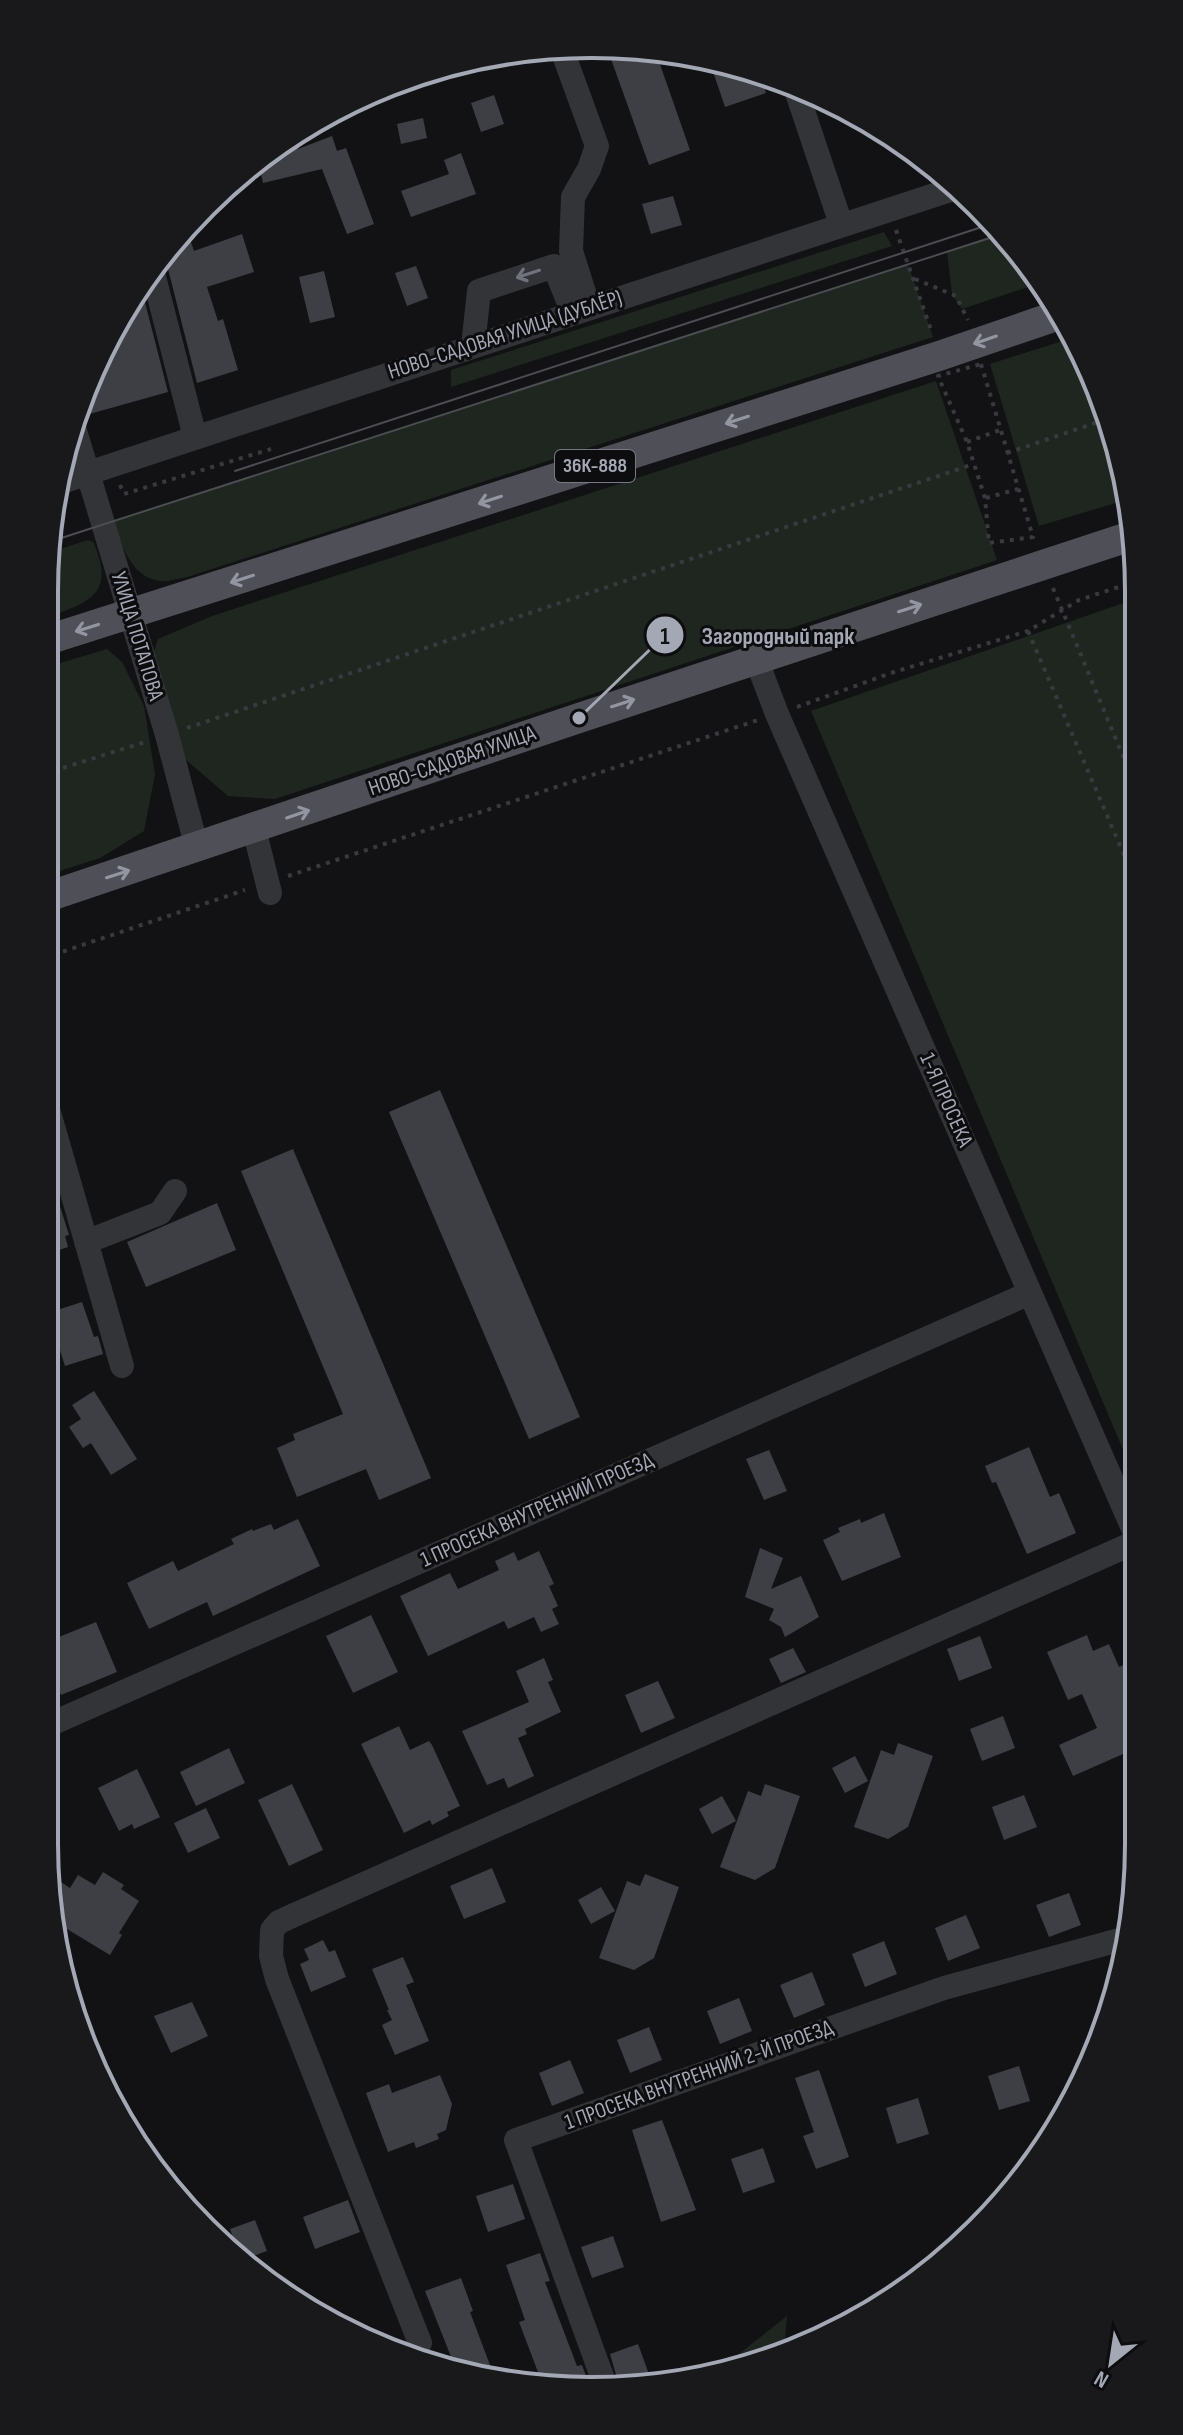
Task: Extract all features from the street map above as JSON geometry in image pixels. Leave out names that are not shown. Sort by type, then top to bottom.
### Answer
[{"type":"main road","name":"36К-888","points":[[58,637],[979,354],[1050,319]]},
{"type":"main road","name":"НОВО-САДОВАЯ УЛИЦА","points":[[58,893],[1122,539]]},
{"type":"street","points":[[566,61],[597,146],[589,169],[573,197],[571,251],[581,310]]},
{"type":"street","points":[[800,101],[841,224]]},
{"type":"street","name":"НОВО-САДОВАЯ УЛИЦА (ДУБЛЁР)","points":[[70,479],[945,192]]},
{"type":"street","points":[[473,346],[479,291],[554,266],[581,310]]},
{"type":"street","points":[[156,284],[195,437]]},
{"type":"street","name":"УЛИЦА ПОТАПОВА","points":[[81,437],[100,469],[130,615],[197,848]]},
{"type":"street","name":"1-Я ПРОСЕКА","points":[[756,659],[777,714],[1125,1510]]},
{"type":"street","points":[[254,829],[268,888]]},
{"type":"street","points":[[58,1144],[122,1366]]},
{"type":"street","points":[[86,1242],[160,1213],[175,1191]]},
{"type":"street","name":"1 ПРОСЕКА ВНУТРЕННИЙ ПРОЕЗД","points":[[58,1721],[1030,1293]]},
{"type":"street","points":[[420,2343],[277,1979],[271,1956],[272,1930],[279,1922],[1125,1546]]},
{"type":"street","name":"1 ПРОСЕКА ВНУТРЕННИЙ 2-Й ПРОЕЗД","points":[[602,2377],[516,2140],[944,1988],[1116,1941]]},
{"type":"path","points":[[897,235],[931,330]]},
{"type":"path","points":[[914,279],[956,296],[979,354],[1033,537],[989,543],[985,498],[967,442],[938,376],[979,354]]},
{"type":"path","points":[[1007,453],[1098,422]]},
{"type":"path","points":[[967,442],[1000,430]]},
{"type":"path","points":[[100,469],[124,494],[271,449]]},
{"type":"path","points":[[58,770],[974,464]]},
{"type":"path","points":[[985,498],[1018,489]]},
{"type":"path","points":[[1041,564],[1064,610],[1125,760]]},
{"type":"path","points":[[58,954],[268,888],[894,672],[1028,631],[1079,600],[1125,585]]},
{"type":"path","points":[[1028,631],[1125,857]]},
{"type":"shaded area","points":[[884,232],[892,246],[451,387],[451,370]]},
{"type":"shaded area","points":[[991,238],[1029,287],[962,309],[952,294],[947,252]]},
{"type":"shaded area","points":[[908,264],[933,337],[187,577],[160,581],[150,578],[135,567],[120,541],[114,522]]},
{"type":"shaded area","points":[[1062,341],[1097,420],[1117,503],[1039,526],[990,364]]},
{"type":"shaded area","points":[[936,381],[997,560],[275,799],[228,796],[185,759],[148,671],[158,639],[212,616]]},
{"type":"shaded area","points":[[88,540],[93,542],[102,574],[94,594],[58,613],[59,557],[60,549]]},
{"type":"shaded area","points":[[1125,602],[1125,1454],[811,711]]},
{"type":"shaded area","points":[[107,649],[122,662],[144,706],[155,774],[144,831],[100,858],[58,872],[58,664]]},
{"type":"shaded area","points":[[787,2316],[785,2340],[734,2358]]},
{"type":"building","points":[[611,59],[659,63],[690,150],[649,165]]},
{"type":"building","points":[[713,72],[764,86],[766,93],[725,107]]},
{"type":"building","points":[[494,95],[504,124],[481,132],[471,103]]},
{"type":"building","points":[[423,118],[427,138],[401,144],[397,124]]},
{"type":"building","points":[[332,136],[337,151],[346,148],[374,224],[347,234],[322,169],[263,183],[261,173],[297,147],[298,149]]},
{"type":"building","points":[[461,153],[476,194],[411,217],[401,191],[449,174],[444,160]]},
{"type":"building","points":[[673,196],[682,225],[651,234],[642,204]]},
{"type":"building","points":[[242,234],[254,272],[207,287],[218,321],[223,319],[238,370],[197,383],[168,268],[190,240],[194,251]]},
{"type":"building","points":[[416,266],[428,298],[407,306],[395,273]]},
{"type":"building","points":[[324,271],[335,317],[310,323],[299,277]]},
{"type":"building","points":[[145,301],[168,392],[88,414],[113,356]]},
{"type":"building","points":[[440,1090],[580,1417],[529,1439],[389,1112]]},
{"type":"building","points":[[293,1149],[431,1478],[379,1500],[366,1469],[297,1497],[277,1448],[295,1440],[293,1434],[343,1414],[241,1171]]},
{"type":"building","points":[[58,1200],[69,1235],[65,1236],[68,1247],[58,1250]]},
{"type":"building","points":[[217,1203],[236,1250],[146,1287],[127,1242]]},
{"type":"building","points":[[82,1302],[103,1354],[65,1366],[58,1344],[58,1310]]},
{"type":"building","points":[[94,1391],[137,1459],[111,1475],[91,1443],[83,1448],[69,1427],[81,1419],[72,1405]]},
{"type":"building","points":[[1029,1447],[1050,1497],[1059,1493],[1076,1533],[1027,1554],[996,1482],[992,1483],[985,1466]]},
{"type":"building","points":[[769,1450],[787,1491],[764,1500],[746,1459]]},
{"type":"building","points":[[884,1513],[901,1557],[842,1581],[823,1540],[840,1532],[838,1528]]},
{"type":"building","points":[[298,1519],[320,1566],[213,1616],[207,1602],[149,1629],[127,1583],[173,1561],[178,1571],[234,1544],[231,1539],[252,1529],[271,1524],[274,1530]]},
{"type":"building","points":[[760,1548],[783,1558],[771,1589],[801,1576],[819,1617],[785,1637],[781,1627],[769,1620],[774,1609],[745,1597]]},
{"type":"building","points":[[539,1551],[554,1584],[549,1586],[558,1606],[552,1609],[559,1624],[541,1632],[534,1617],[508,1629],[504,1621],[428,1656],[400,1596],[450,1573],[458,1589],[499,1570],[495,1561],[514,1552],[518,1561]]},
{"type":"building","points":[[371,1615],[398,1672],[353,1693],[326,1636]]},
{"type":"building","points":[[96,1622],[117,1672],[61,1695],[58,1688],[58,1637]]},
{"type":"building","points":[[1087,1635],[1093,1651],[1109,1644],[1119,1667],[1125,1664],[1125,1753],[1073,1776],[1059,1745],[1097,1728],[1082,1694],[1068,1700],[1047,1652]]},
{"type":"building","points":[[980,1636],[992,1668],[959,1681],[947,1649]]},
{"type":"building","points":[[793,1648],[806,1672],[781,1683],[769,1659]]},
{"type":"building","points":[[544,1658],[553,1680],[548,1682],[561,1712],[525,1729],[527,1734],[518,1738],[534,1776],[508,1788],[504,1778],[487,1785],[462,1731],[529,1702],[516,1671]]},
{"type":"building","points":[[658,1681],[675,1718],[641,1733],[625,1695]]},
{"type":"building","points":[[1003,1716],[1015,1748],[982,1761],[970,1729]]},
{"type":"building","points":[[399,1726],[410,1750],[429,1741],[460,1806],[432,1825],[430,1820],[404,1833],[361,1744]]},
{"type":"building","points":[[898,1743],[933,1756],[908,1827],[888,1839],[854,1827],[881,1750],[894,1755]]},
{"type":"building","points":[[229,1748],[245,1783],[196,1806],[180,1772]]},
{"type":"building","points":[[855,1756],[868,1781],[845,1793],[832,1768]]},
{"type":"building","points":[[137,1769],[160,1817],[134,1829],[132,1824],[119,1831],[98,1788]]},
{"type":"building","points":[[292,1784],[323,1850],[289,1866],[258,1800]]},
{"type":"building","points":[[765,1784],[800,1796],[775,1868],[755,1880],[720,1867],[748,1791],[761,1796]]},
{"type":"building","points":[[1024,1795],[1037,1827],[1004,1840],[992,1807]]},
{"type":"building","points":[[722,1796],[736,1821],[712,1834],[699,1809]]},
{"type":"building","points":[[206,1808],[220,1838],[188,1853],[174,1823]]},
{"type":"building","points":[[492,1868],[506,1902],[464,1919],[450,1886]]},
{"type":"building","points":[[103,1872],[124,1885],[121,1889],[139,1901],[119,1933],[122,1935],[110,1955],[65,1928],[61,1882],[70,1888],[78,1875],[95,1885]]},
{"type":"building","points":[[645,1874],[679,1887],[654,1958],[634,1970],[599,1958],[627,1881],[640,1886]]},
{"type":"building","points":[[601,1887],[615,1911],[591,1924],[578,1900]]},
{"type":"building","points":[[1069,1893],[1081,1925],[1049,1937],[1036,1905]]},
{"type":"building","points":[[966,1915],[980,1948],[948,1961],[935,1928]]},
{"type":"building","points":[[323,1940],[329,1952],[335,1950],[346,1977],[311,1992],[300,1964],[309,1960],[304,1949]]},
{"type":"building","points":[[884,1941],[897,1974],[865,1987],[852,1954]]},
{"type":"building","points":[[403,1957],[414,1982],[406,1985],[429,2041],[395,2055],[382,2025],[392,2020],[372,1969]]},
{"type":"building","points":[[812,1972],[825,2005],[794,2018],[780,1985]]},
{"type":"building","points":[[739,1998],[752,2031],[720,2044],[707,2011]]},
{"type":"building","points":[[192,2002],[208,2036],[171,2053],[154,2016]]},
{"type":"building","points":[[649,2027],[662,2060],[630,2073],[617,2040]]},
{"type":"building","points":[[570,2060],[584,2093],[552,2106],[539,2073]]},
{"type":"building","points":[[1019,2066],[1030,2101],[999,2110],[988,2076]]},
{"type":"building","points":[[819,2070],[849,2157],[816,2169],[803,2136],[814,2132],[795,2078]]},
{"type":"building","points":[[440,2075],[452,2104],[446,2130],[437,2134],[439,2139],[416,2148],[414,2142],[388,2152],[366,2093],[389,2084],[392,2093]]},
{"type":"building","points":[[918,2098],[929,2134],[897,2144],[886,2108]]},
{"type":"building","points":[[662,2120],[696,2210],[661,2222],[632,2130]]},
{"type":"building","points":[[763,2148],[775,2182],[743,2193],[731,2159]]},
{"type":"building","points":[[513,2184],[525,2219],[488,2232],[476,2196]]},
{"type":"building","points":[[348,2200],[360,2232],[315,2249],[303,2217]]},
{"type":"building","points":[[255,2220],[267,2251],[253,2256],[234,2239],[230,2229]]},
{"type":"building","points":[[613,2236],[624,2267],[592,2278],[581,2247]]},
{"type":"building","points":[[540,2253],[550,2281],[545,2282],[577,2366],[582,2365],[586,2377],[539,2374],[519,2322],[525,2320],[506,2265]]},
{"type":"building","points":[[461,2278],[491,2368],[452,2359],[425,2291]]},
{"type":"building","points":[[638,2344],[649,2373],[616,2376],[610,2354]]},
{"type":"tram line","points":[[235,471],[981,227]]},
{"type":"tram line","points":[[61,538],[991,238]]},
{"type":"place","name":"Загородный парк","points":[[579,718]]}]
